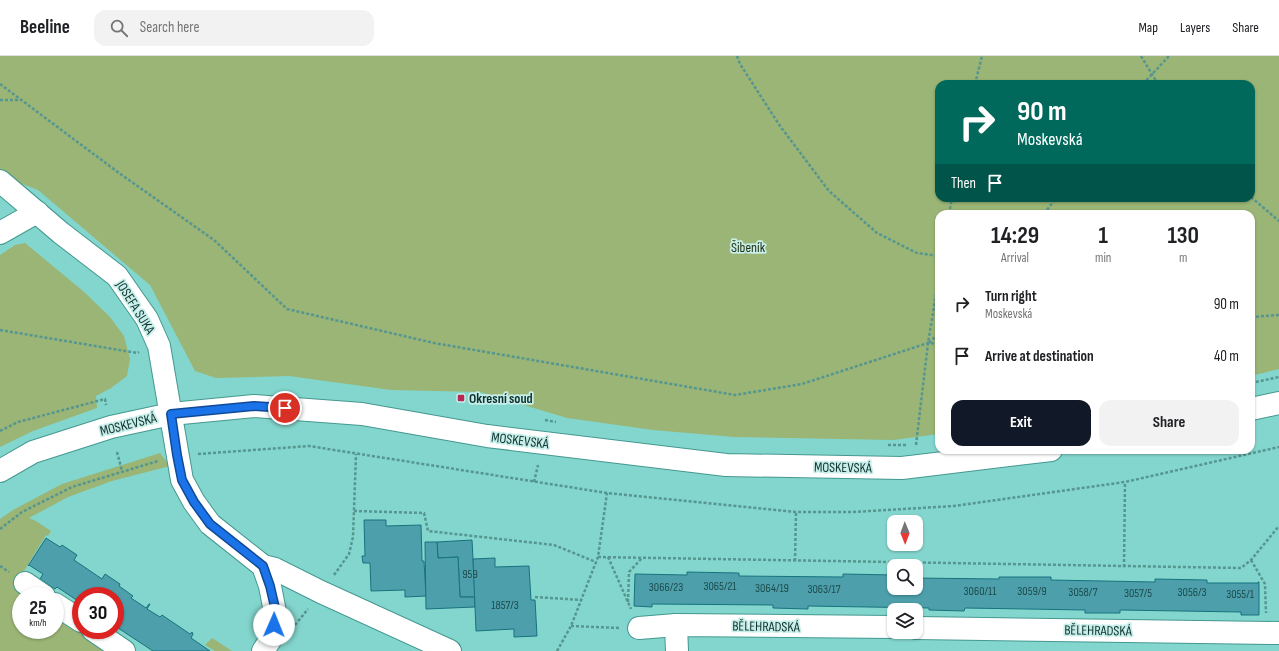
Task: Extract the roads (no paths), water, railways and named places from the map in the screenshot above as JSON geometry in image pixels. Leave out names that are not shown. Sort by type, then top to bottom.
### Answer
[{"type":"street","name":"JOSEFA SUKA","points":[[0,181],[61,233],[117,276],[147,319],[159,346],[182,480],[194,502],[210,524],[263,566]]},
{"type":"street","points":[[0,233],[38,212]]},
{"type":"street","points":[[1255,408],[1279,403]]},
{"type":"street","name":"MOSKEVSKÁ","points":[[0,471],[33,452],[111,427],[171,414],[254,406],[362,414],[488,436],[726,465],[902,468],[1018,454]]},
{"type":"street","points":[[263,566],[274,569],[450,651]]},
{"type":"street","points":[[263,566],[270,586],[276,612],[272,637],[264,651]]},
{"type":"street","points":[[25,583],[31,587]]},
{"type":"street","points":[[676,625],[677,651]]},
{"type":"street","name":"BĚLEHRADSKÁ","points":[[639,628],[676,625],[887,628]]},
{"type":"street","name":"BĚLEHRADSKÁ","points":[[923,628],[1279,633]]},
{"type":"street","points":[[106,639],[124,651]]},
{"type":"place","name":"Okresní soud","points":[[461,398]]},
{"type":"park label","name":"Šibeník","points":[[748,247]]}]
